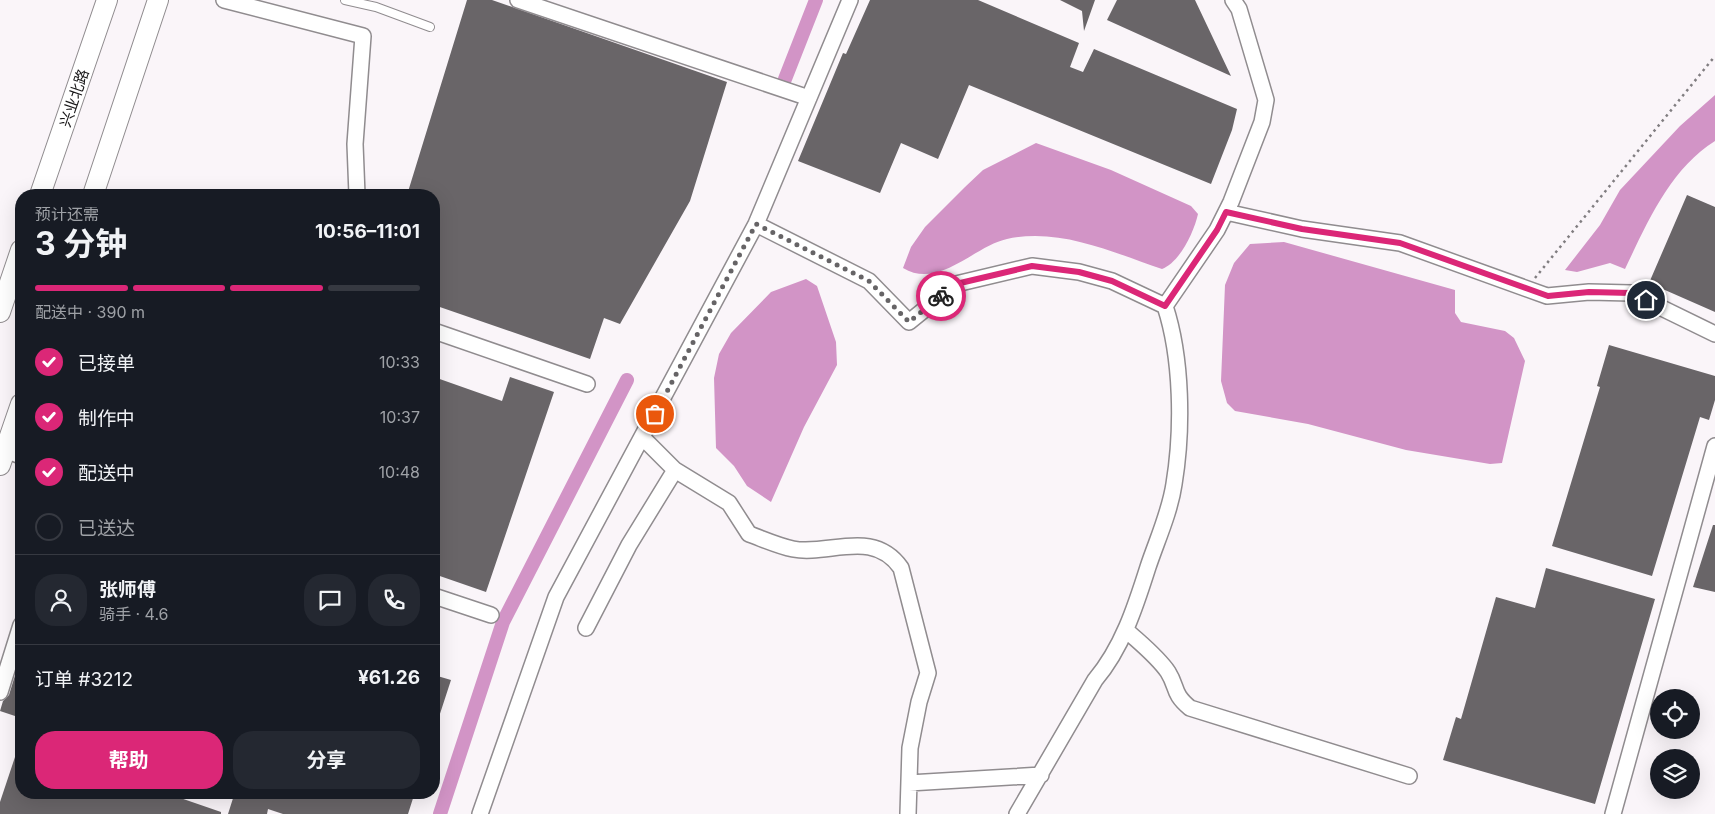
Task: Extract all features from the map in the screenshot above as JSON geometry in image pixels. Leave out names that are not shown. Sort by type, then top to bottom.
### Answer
[{"type":"main road","name":"兴业北路","points":[[42,189],[107,0]]},
{"type":"main road","points":[[95,189],[158,0]]},
{"type":"main road","points":[[0,312],[15,268]]},
{"type":"main road","points":[[9,457],[15,430]]},
{"type":"street","points":[[224,0],[363,36],[355,144],[357,189]]},
{"type":"street","points":[[518,0],[809,98]]},
{"type":"street","points":[[480,814],[556,597],[756,224],[850,0]]},
{"type":"street","points":[[1165,306],[1217,230],[1262,122],[1266,100],[1239,8],[1234,0]]},
{"type":"street","points":[[1226,212],[1302,229],[1400,243],[1548,296],[1589,292],[1631,293],[1715,334]]},
{"type":"street","points":[[756,224],[869,281],[909,322],[956,284],[1032,266],[1079,272],[1112,281],[1165,306],[1174,334],[1179,417],[1174,485],[1126,630],[1110,662],[1095,680],[1017,814]]},
{"type":"street","points":[[440,333],[586,384]]},
{"type":"street","points":[[642,437],[675,470],[729,503],[749,534],[794,549],[865,545],[894,558],[901,568],[928,673],[919,702],[910,748],[908,814]]},
{"type":"street","points":[[1613,814],[1715,446]]},
{"type":"street","points":[[586,628],[629,545],[675,470]]},
{"type":"street","points":[[440,598],[491,615]]},
{"type":"street","points":[[1126,630],[1157,659],[1169,674],[1178,698],[1190,708],[1409,776]]},
{"type":"street","points":[[0,692],[15,644]]},
{"type":"street","points":[[909,783],[1041,775]]},
{"type":"lane","points":[[345,0],[376,7],[430,27]]},
{"type":"path","points":[[1526,288],[1715,56]]},
{"type":"shaded area","points":[[1715,95],[1715,141],[1685,166],[1661,198],[1625,269],[1610,263],[1577,272],[1565,270],[1600,225],[1620,190],[1680,126]]},
{"type":"shaded area","points":[[1036,143],[1111,170],[1191,206],[1198,214],[1190,237],[1175,260],[1162,269],[1106,249],[1067,239],[1027,236],[995,243],[956,264],[930,274],[916,273],[903,268],[911,247],[925,227],[983,170]]},
{"type":"shaded area","points":[[1284,242],[1455,290],[1455,313],[1461,322],[1505,331],[1514,338],[1525,361],[1502,463],[1490,464],[1406,450],[1308,424],[1235,411],[1227,403],[1221,381],[1225,285],[1234,263],[1250,244]]},
{"type":"shaded area","points":[[806,279],[817,286],[836,342],[837,365],[804,427],[771,502],[747,486],[734,466],[716,448],[714,378],[719,354],[731,333],[771,292]]},
{"type":"building","points":[[467,0],[492,0],[727,82],[690,201],[620,324],[604,318],[590,359],[440,307],[440,189],[409,189]]},
{"type":"building","points":[[870,0],[978,0],[1079,43],[1070,67],[1083,72],[1094,49],[1237,109],[1232,130],[1211,184],[969,85],[938,159],[901,143],[880,193],[798,161],[843,53],[846,54]]},
{"type":"building","points":[[1060,0],[1095,0],[1084,31],[1082,11]]},
{"type":"building","points":[[1117,0],[1195,0],[1231,76],[1107,20]]},
{"type":"building","points":[[1687,195],[1715,207],[1715,312],[1649,283]]},
{"type":"building","points":[[1609,345],[1715,376],[1715,400],[1709,420],[1700,417],[1652,576],[1552,546],[1600,387],[1597,386]]},
{"type":"building","points":[[510,377],[554,392],[486,592],[440,576],[440,379],[502,401]]},
{"type":"building","points":[[1713,525],[1715,525],[1715,592],[1693,587]]},
{"type":"building","points":[[1546,568],[1655,599],[1595,804],[1443,760],[1456,717],[1461,719],[1496,597],[1535,608]]},
{"type":"building","points":[[15,676],[15,716],[0,711],[3,701],[9,695]]},
{"type":"building","points":[[440,677],[451,680],[440,714]]},
{"type":"building","points":[[15,757],[15,799],[183,799],[221,812],[221,814],[0,814],[0,802]]},
{"type":"building","points":[[233,799],[413,799],[408,814],[283,814],[268,809],[267,814],[228,814]]},
{"type":"waterway","points":[[785,79],[816,0]]},
{"type":"waterway","points":[[440,814],[503,622],[627,380]]},
{"type":"way so far","points":[[655,414],[756,224],[869,281],[909,322],[941,296]]},
{"type":"route","points":[[941,296],[956,284],[1032,266],[1079,272],[1112,281],[1165,306],[1217,230],[1226,212],[1302,229],[1400,243],[1548,296],[1589,292],[1631,293],[1646,300]]}]
